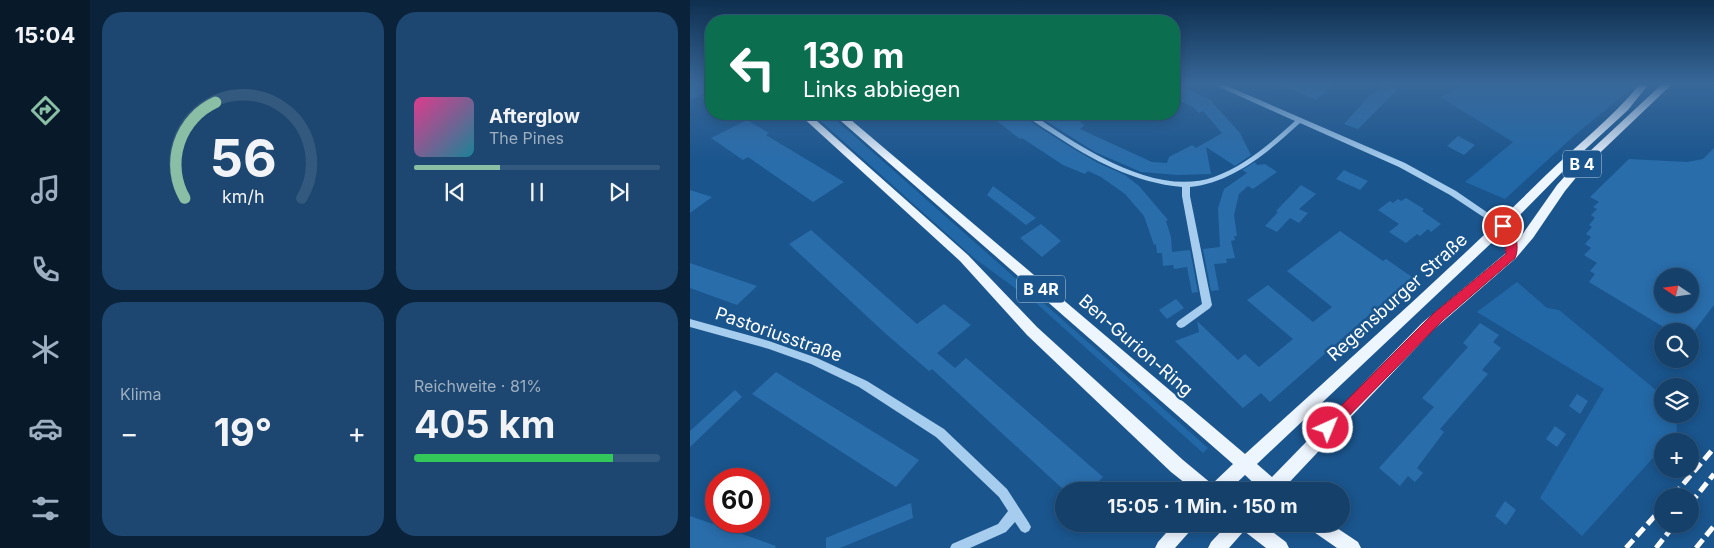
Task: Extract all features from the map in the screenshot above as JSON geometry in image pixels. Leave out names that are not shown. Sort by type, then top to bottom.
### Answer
[{"type":"main road","name":"Regensburger Straße","points":[[1225,482],[1503,226],[1569,159],[1622,111]]},
{"type":"main road","name":"B 4","points":[[1279,482],[1320,436],[1427,327],[1512,255],[1529,235],[1561,188],[1579,167],[1640,111]]},
{"type":"main road","name":"B 4R","points":[[811,120],[981,274],[1032,331],[1198,482]]},
{"type":"main road","name":"Ben-Gurion-Ring","points":[[845,120],[1263,482]]},
{"type":"main road","points":[[1503,226],[1510,236],[1512,255]]},
{"type":"main road","points":[[1164,548],[1179,532]]},
{"type":"main road","points":[[1217,548],[1232,532]]},
{"type":"main road","points":[[1259,532],[1280,548]]},
{"type":"main road","points":[[1329,532],[1352,548]]},
{"type":"street","points":[[1275,111],[1402,165],[1453,193],[1503,226]]},
{"type":"street","points":[[1037,120],[1079,148],[1111,164],[1146,178],[1186,185],[1216,179],[1251,162],[1299,121]]},
{"type":"street","points":[[1181,324],[1207,305],[1186,196],[1186,185]]},
{"type":"street","name":"Pastoriusstraße","points":[[690,324],[769,345],[814,361],[863,384],[940,433],[1003,493],[1025,527]]},
{"type":"street","points":[[956,548],[1002,528],[1015,512]]},
{"type":"shaded area","points":[[1462,111],[1605,111],[1576,134],[1505,199],[1465,182],[1513,142]]},
{"type":"shaded area","points":[[820,120],[835,120],[852,134],[1208,448],[1203,453],[1037,304],[974,258]]},
{"type":"shaded area","points":[[1517,282],[1547,308],[1559,310],[1654,388],[1654,423],[1676,423],[1677,433],[1654,433],[1654,457],[1582,536],[1540,498],[1604,389],[1477,312]]},
{"type":"building","points":[[1197,111],[1220,111],[1240,133],[1251,155],[1235,166],[1206,147],[1211,174],[1177,175],[1141,172],[1095,152],[1044,120],[1083,120],[1080,122],[1085,125],[1080,129],[1152,162],[1167,163],[1169,157],[1192,145],[1196,148],[1222,133],[1203,111],[1199,113]]},
{"type":"building","points":[[1356,111],[1376,111],[1358,129],[1344,124]]},
{"type":"building","points":[[747,120],[769,133],[766,135],[844,182],[813,202],[748,157],[743,160],[711,138]]},
{"type":"building","points":[[996,120],[1030,120],[1098,163],[1125,175],[1139,186],[1168,220],[1166,221],[1171,237],[1172,252],[1190,250],[1198,292],[1192,293],[1187,267],[1174,269],[1173,265],[1163,266],[1162,253],[1157,253],[1156,244],[1154,245],[1144,216],[1125,194],[1101,177],[1088,171],[1085,174],[1063,165],[1022,138],[1020,139]]},
{"type":"building","points":[[1458,136],[1475,145],[1464,155],[1447,146]]},
{"type":"building","points":[[1714,148],[1714,305],[1699,324],[1657,323],[1589,282],[1595,274],[1590,271],[1597,263],[1584,255],[1591,248],[1585,244],[1591,237],[1586,234],[1592,227],[1589,225],[1595,218],[1591,215],[1597,209],[1593,207],[1599,202],[1590,197],[1629,159],[1687,162],[1703,159]]},
{"type":"building","points":[[1255,162],[1257,165],[1265,164],[1277,172],[1253,189],[1248,186],[1239,194],[1234,215],[1237,236],[1234,236],[1235,240],[1231,241],[1235,258],[1226,259],[1227,263],[1214,264],[1219,290],[1211,291],[1203,249],[1220,247],[1218,208],[1224,189],[1247,173],[1242,170]]},
{"type":"building","points":[[1344,170],[1368,181],[1360,190],[1336,179]]},
{"type":"building","points":[[1301,185],[1316,194],[1299,209],[1308,213],[1299,223],[1290,218],[1277,232],[1265,226],[1278,212],[1276,211]]},
{"type":"building","points":[[993,186],[1036,218],[1026,225],[987,195]]},
{"type":"building","points":[[690,190],[712,197],[690,213]]},
{"type":"building","points":[[1406,198],[1424,209],[1422,211],[1441,224],[1431,232],[1428,229],[1420,236],[1417,234],[1406,243],[1389,232],[1399,224],[1378,210],[1390,201],[1393,203],[1398,199],[1401,201]]},
{"type":"building","points":[[1041,224],[1061,241],[1042,257],[1020,238]]},
{"type":"building","points":[[811,230],[917,324],[944,304],[971,325],[937,353],[955,368],[966,358],[1103,477],[1098,482],[1055,482],[932,369],[929,371],[886,334],[789,244]]},
{"type":"building","points":[[1340,231],[1383,261],[1386,259],[1412,277],[1270,402],[1261,393],[1243,408],[1175,341],[1199,332],[1197,321],[1238,360],[1245,354],[1259,367],[1293,339],[1247,300],[1268,285],[1313,322],[1332,307],[1287,271]]},
{"type":"building","points":[[690,263],[757,286],[737,305],[690,288]]},
{"type":"building","points":[[1176,299],[1184,308],[1167,319],[1159,310]]},
{"type":"building","points":[[1480,323],[1499,335],[1493,342],[1501,348],[1482,370],[1488,374],[1440,429],[1444,432],[1417,468],[1423,473],[1415,482],[1408,476],[1400,486],[1379,468],[1434,407],[1422,398],[1468,347],[1463,343]]},
{"type":"building","points":[[776,372],[919,460],[896,487],[752,394]]},
{"type":"building","points":[[735,390],[742,397],[690,447],[690,431]]},
{"type":"building","points":[[1577,394],[1588,401],[1580,414],[1569,406]]},
{"type":"building","points":[[1555,426],[1566,434],[1557,447],[1546,439]]},
{"type":"building","points":[[1505,501],[1516,510],[1506,525],[1495,516]]},
{"type":"building","points":[[911,503],[913,518],[840,548],[826,548],[826,538]]},
{"type":"building","points":[[690,516],[705,521],[705,533],[739,533],[776,546],[775,548],[690,548]]},
{"type":"railway","points":[[1680,488],[1714,448]]},
{"type":"railway","points":[[1699,493],[1714,474]]},
{"type":"railway","points":[[1626,548],[1654,517]]},
{"type":"railway","points":[[1696,548],[1714,526]]},
{"type":"railway","points":[[1656,548],[1668,533]]},
{"type":"route","points":[[1328,428],[1438,316],[1512,255],[1509,232],[1503,226]]}]
